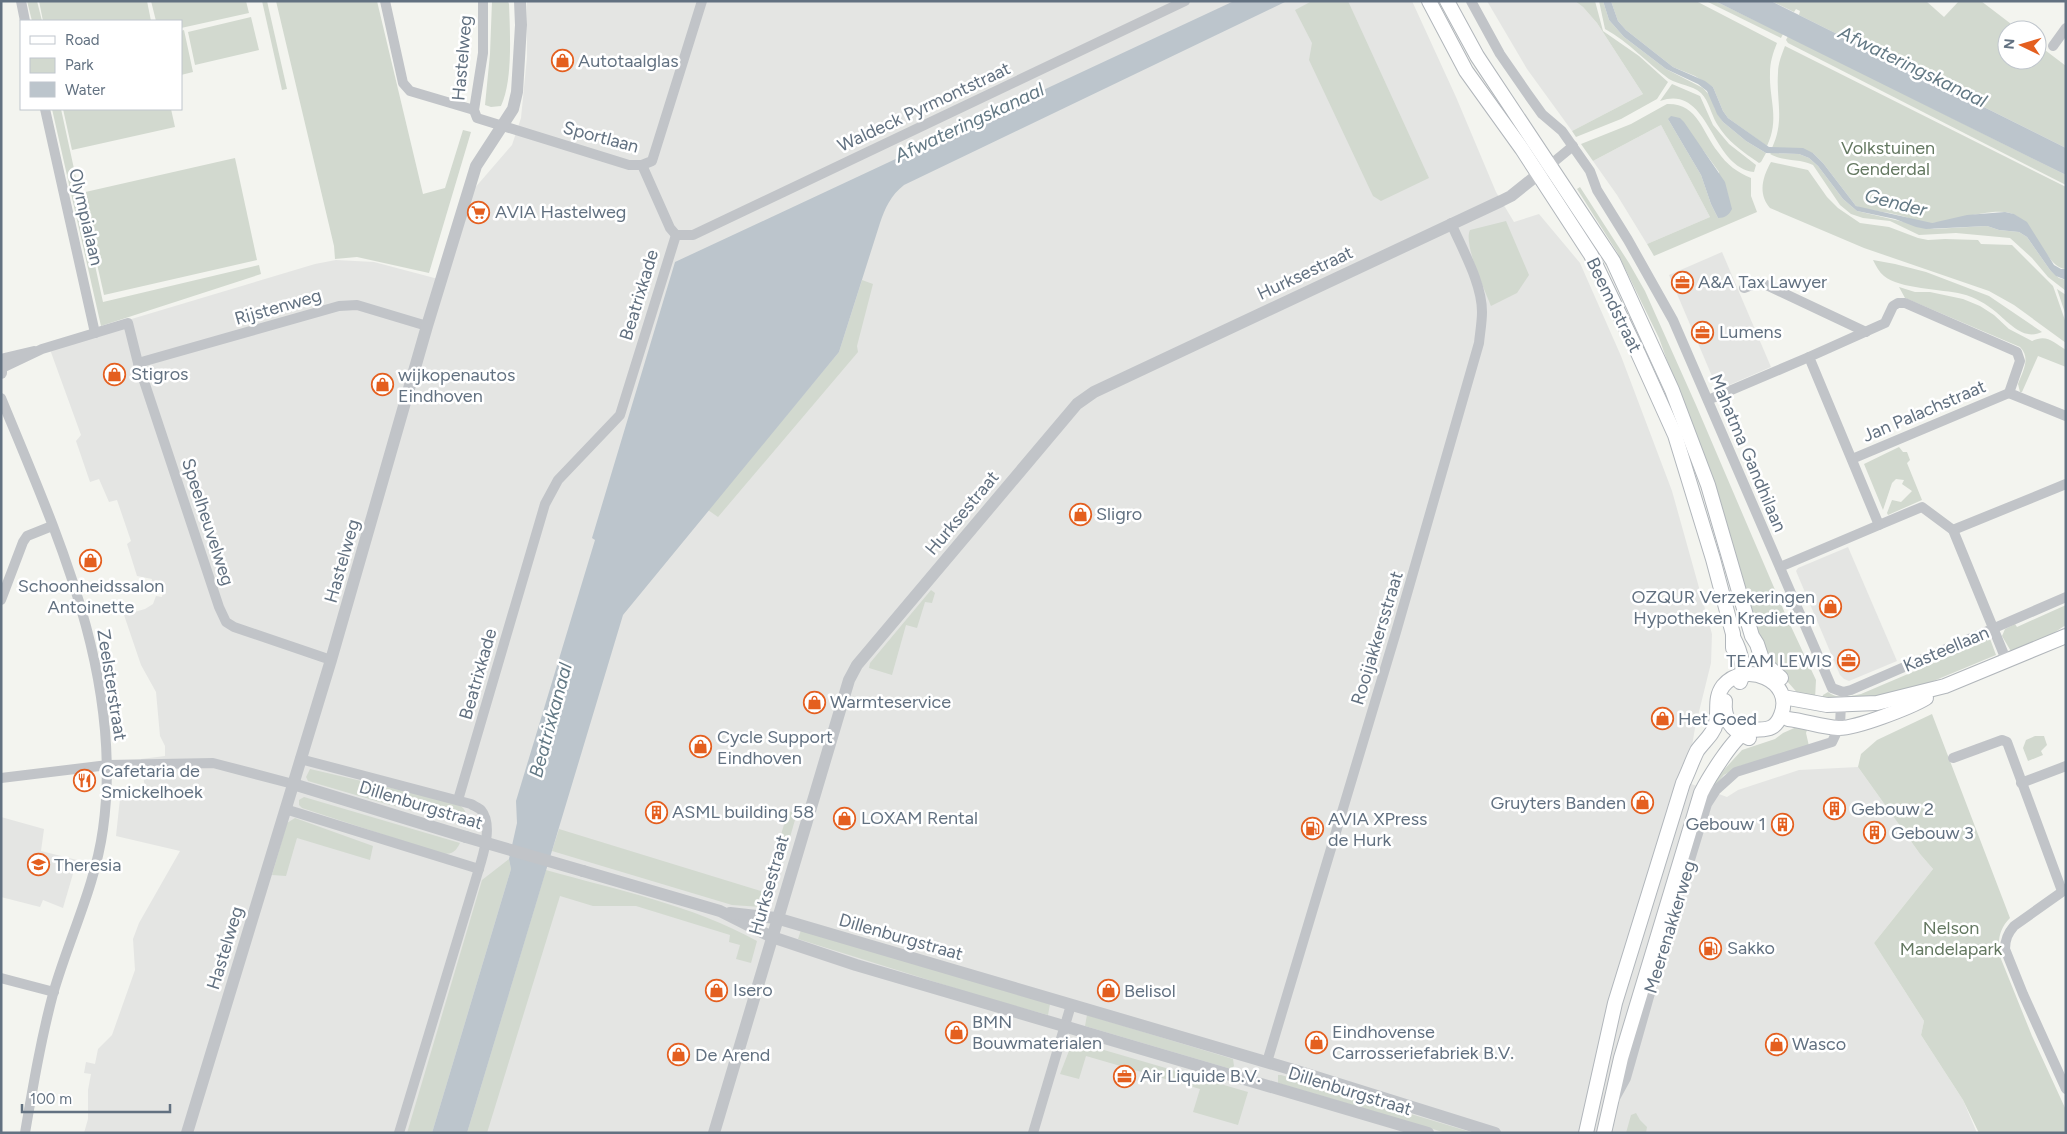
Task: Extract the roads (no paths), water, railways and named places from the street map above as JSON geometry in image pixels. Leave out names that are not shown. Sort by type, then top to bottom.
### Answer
[{"type":"main road","name":"Beemdstraat","points":[[1429,1],[1466,71],[1591,254],[1638,353],[1675,435],[1738,648],[1738,676]]},
{"type":"main road","name":"Beemdstraat","points":[[1447,1],[1477,56],[1613,261],[1672,390],[1708,485],[1752,636],[1763,662],[1764,672],[1782,680],[1787,686],[1787,698]]},
{"type":"main road","name":"Kasteellaan","points":[[2049,642],[2066,630]]},
{"type":"main road","name":"Kasteellaan","points":[[1787,698],[1817,704],[1877,703],[1945,686],[2066,636]]},
{"type":"main road","points":[[1764,672],[1738,676],[1741,681],[1726,696],[1722,718],[1746,737],[1766,738],[1778,731],[1788,719],[1787,698]]},
{"type":"main road","name":"Kasteellaan","points":[[1788,719],[1840,728],[1855,725],[1922,700],[1945,686]]},
{"type":"main road","points":[[1746,737],[1747,731],[1765,730],[1774,725],[1783,712],[1787,698]]},
{"type":"main road","name":"Meerenakkerweg","points":[[1586,1133],[1615,1003],[1671,818],[1696,753],[1722,718]]},
{"type":"main road","name":"Meerenakkerweg","points":[[1604,1133],[1621,1058],[1701,793],[1709,777],[1720,765],[1723,756],[1746,737]]},
{"type":"street","points":[[20,1],[25,20]]},
{"type":"street","name":"Sportlaan","points":[[384,1],[403,83],[410,91],[476,114],[502,127],[629,165],[642,165],[670,228],[676,235]]},
{"type":"street","name":"Hastelweg","points":[[476,114],[483,53],[483,1]]},
{"type":"street","name":"Hastelweg","points":[[187,1133],[331,660],[427,326],[476,166],[513,109],[517,92],[521,25],[520,1]]},
{"type":"street","points":[[642,165],[652,161],[702,1]]},
{"type":"street","name":"Waldeck Pyrmontstraat","points":[[676,235],[693,235],[1185,1]]},
{"type":"street","points":[[1471,1],[1500,54],[1526,93],[1542,114],[1562,131],[1573,146],[1550,165]]},
{"type":"street","points":[[2053,46],[2066,28]]},
{"type":"street","name":"Olympialaan","points":[[45,110],[95,333]]},
{"type":"street","name":"Mahatma Gandhilaan","points":[[1573,146],[1590,171],[1597,190],[1628,240],[1672,320],[1828,682]]},
{"type":"street","name":"Hurksestraat","points":[[714,1133],[776,918],[849,680],[857,665],[1077,404],[1094,392],[1511,196],[1550,165]]},
{"type":"street","name":"Rooijakkersstraat","points":[[1266,1062],[1398,624],[1479,343],[1482,311],[1479,293],[1470,266],[1451,223]]},
{"type":"street","name":"Beatrixkade","points":[[458,800],[545,504],[558,480],[620,415],[676,235]]},
{"type":"street","points":[[1744,288],[1760,282],[1866,332]]},
{"type":"street","points":[[1708,400],[1884,324],[1893,306],[1898,303],[1905,303],[2017,352],[2020,361],[2009,393],[2066,416]]},
{"type":"street","name":"Rijstenweg","points":[[138,363],[339,306],[357,305],[427,326]]},
{"type":"street","name":"Speelheuvelweg","points":[[95,333],[128,323],[138,363],[218,607],[226,622],[234,627],[331,660]]},
{"type":"street","points":[[2,366],[42,349],[95,333]]},
{"type":"street","points":[[1809,357],[1879,525]]},
{"type":"street","name":"Jan Palachstraat","points":[[1852,459],[2009,393]]},
{"type":"street","name":"Zeelsterstraat","points":[[1,398],[71,573],[89,638],[102,705],[108,765],[103,829],[91,886],[54,992],[38,1056],[25,1133]]},
{"type":"street","points":[[1952,530],[2066,484]]},
{"type":"street","points":[[1780,567],[1922,507],[1952,530],[2007,662]]},
{"type":"street","points":[[1,600],[23,542],[28,536],[52,526]]},
{"type":"street","name":"Kasteellaan","points":[[1828,682],[1836,691],[1851,690],[2066,598]]},
{"type":"street","points":[[1840,728],[1841,704]]},
{"type":"street","name":"Meerenakkerweg","points":[[1609,1109],[1626,1078],[1707,804],[1716,790],[1736,772],[1829,744],[1840,728]]},
{"type":"street","points":[[1953,758],[2002,740],[2006,742],[2064,890],[2014,926],[2008,934],[2005,949],[2066,1089]]},
{"type":"street","name":"Dillenburgstraat","points":[[300,759],[458,800]]},
{"type":"street","name":"Dillenburgstraat","points":[[1,778],[108,765],[213,763],[293,784],[720,911],[776,918],[1266,1062],[1495,1133]]},
{"type":"street","points":[[2021,783],[2066,766]]},
{"type":"street","points":[[399,1133],[479,870],[486,833],[485,817],[480,809],[458,800]]},
{"type":"street","points":[[285,809],[479,870]]},
{"type":"street","name":"Dillenburgstraat","points":[[720,911],[772,937],[856,965],[1064,1027],[1261,1082],[1428,1133]]},
{"type":"street","points":[[1,978],[54,992]]},
{"type":"street","points":[[1033,1133],[1071,1005]]},
{"type":"street","name":"Dillenburgstraat","points":[[1261,1082],[1266,1062]]},
{"type":"water","name":"Beatrixkanaal","points":[[1234,1],[1287,1],[904,185],[892,197],[880,223],[839,352],[623,615],[467,1133],[432,1133],[511,869],[509,859],[517,823],[516,801],[595,540],[592,538],[675,262]]},
{"type":"water","points":[[1603,1],[1611,1],[1618,21],[1626,30],[1673,67],[1705,81],[1713,87],[1728,118],[1769,147],[1803,148],[1813,153],[1856,206],[1932,223],[1967,215],[2005,212],[2014,214],[2027,222],[2054,265],[2061,269],[2066,269],[2066,280],[2056,276],[2050,270],[2027,237],[2019,232],[1999,230],[1987,226],[1926,229],[1895,219],[1857,211],[1843,199],[1818,166],[1809,158],[1799,154],[1766,153],[1746,141],[1723,122],[1717,114],[1707,91],[1698,84],[1666,69],[1624,37],[1609,20]]},
{"type":"water","points":[[1715,1],[1771,1],[2066,148],[2066,175]]},
{"type":"water","points":[[1671,116],[1680,118],[1684,122],[1725,182],[1732,209],[1725,217],[1718,218],[1701,175],[1668,119]]},
{"type":"place","name":"Autotaalglas","points":[[562,61]]},
{"type":"place","name":"AVIA Hastelweg","points":[[479,212]]},
{"type":"place","name":"A&A Tax Lawyer","points":[[1682,282]]},
{"type":"place","name":"Lumens","points":[[1703,332]]},
{"type":"place","name":"Stigros","points":[[115,374]]},
{"type":"place","name":"wijkopenautos Eindhoven","points":[[382,385]]},
{"type":"place","name":"Sligro","points":[[1080,514]]},
{"type":"place","name":"Schoonheidssalon Antoinette","points":[[91,561]]},
{"type":"place","name":"OZQUR Verzekeringen Hypotheken Kredieten","points":[[1831,607]]},
{"type":"place","name":"TEAM LEWIS","points":[[1848,661]]},
{"type":"place","name":"Warmteservice","points":[[814,702]]},
{"type":"place","name":"Het Goed","points":[[1662,719]]},
{"type":"place","name":"Cycle Support Eindhoven","points":[[701,747]]},
{"type":"place","name":"Cafetaria de Smickelhoek","points":[[85,781]]},
{"type":"place","name":"Gruyters Banden","points":[[1642,803]]},
{"type":"place","name":"Gebouw 2","points":[[1835,809]]},
{"type":"place","name":"ASML building 58","points":[[656,812]]},
{"type":"place","name":"LOXAM Rental","points":[[845,818]]},
{"type":"place","name":"Gebouw 1","points":[[1782,824]]},
{"type":"place","name":"AVIA XPress de Hurk","points":[[1312,829]]},
{"type":"place","name":"Gebouw 3","points":[[1875,833]]},
{"type":"place","name":"Theresia","points":[[38,865]]},
{"type":"place","name":"Sakko","points":[[1711,948]]},
{"type":"place","name":"Isero","points":[[717,990]]},
{"type":"place","name":"Belisol","points":[[1108,991]]},
{"type":"place","name":"BMN Bouwmaterialen","points":[[956,1032]]},
{"type":"place","name":"Eindhovense Carrosseriefabriek B.V.","points":[[1316,1042]]},
{"type":"place","name":"Wasco","points":[[1776,1044]]},
{"type":"place","name":"De Arend","points":[[679,1055]]},
{"type":"place","name":"Air Liquide B.V.","points":[[1124,1076]]},
{"type":"water label","name":"Afwateringskanaal","points":[[1913,66]]},
{"type":"water label","name":"Afwateringskanaal","points":[[969,122]]},
{"type":"water label","name":"Gender","points":[[1896,202]]},
{"type":"park label","name":"Volkstuinen Genderdal","points":[[1888,158]]},
{"type":"park label","name":"Nelson Mandelapark","points":[[1951,938]]}]
